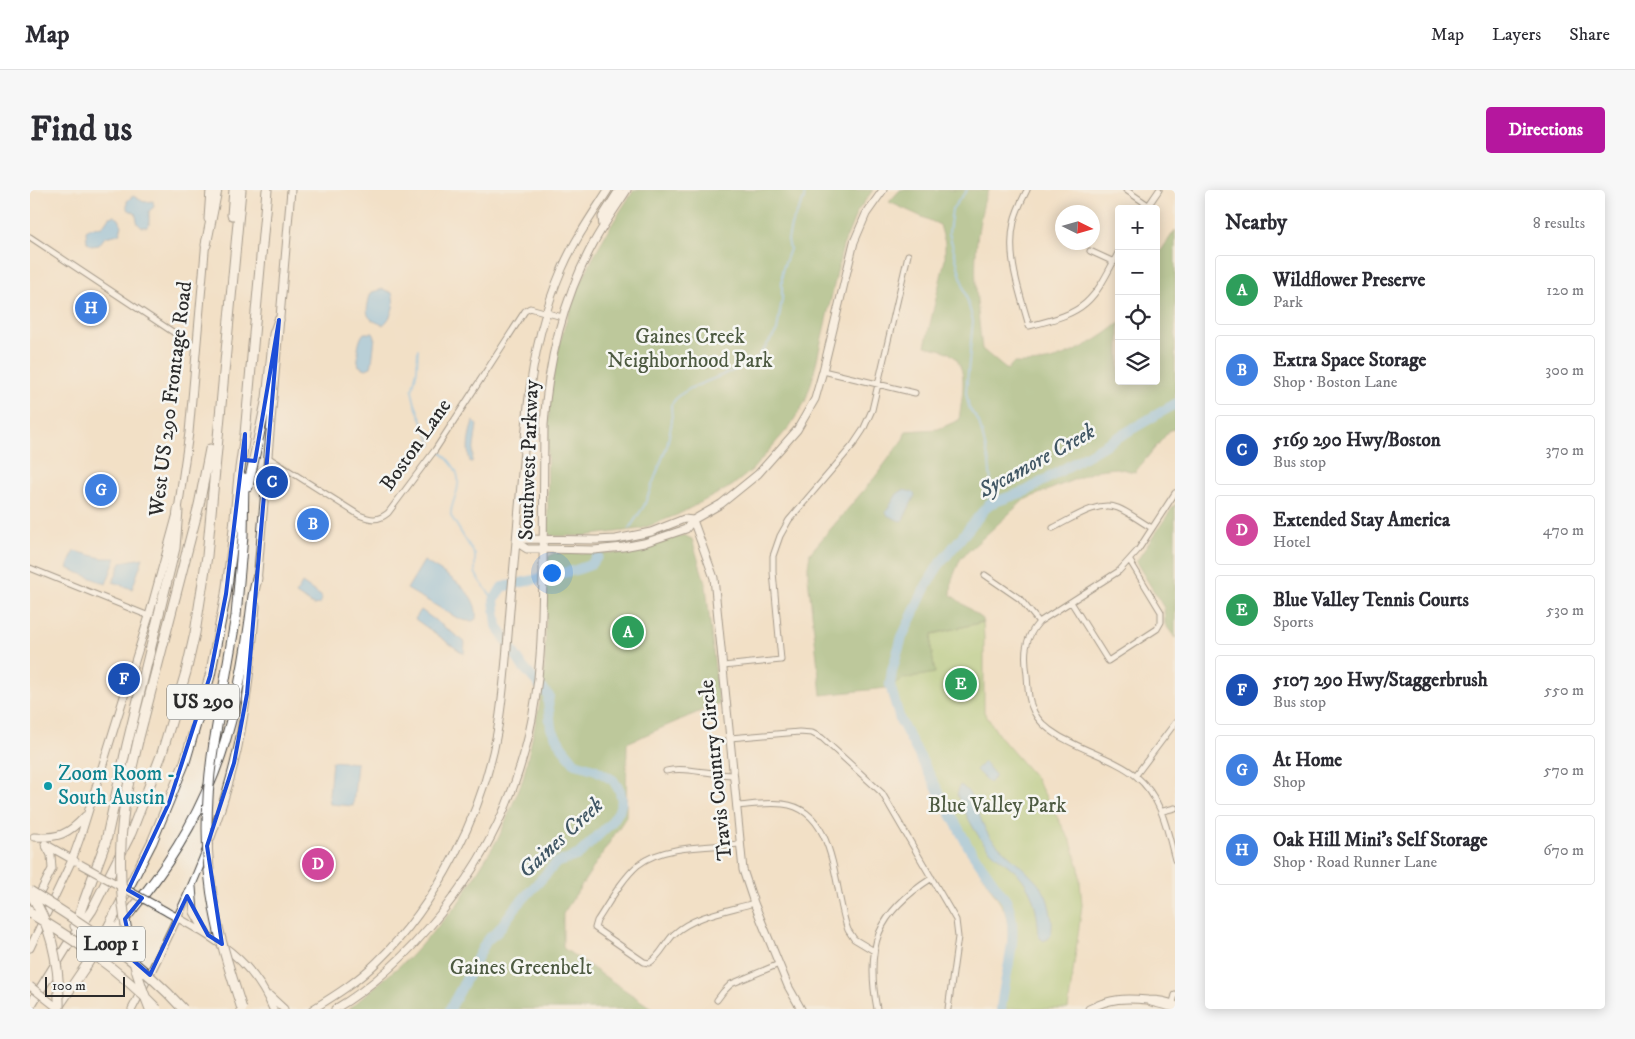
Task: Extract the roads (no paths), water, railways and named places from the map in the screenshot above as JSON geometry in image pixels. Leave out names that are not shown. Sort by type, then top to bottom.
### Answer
[{"type":"highway","points":[[206,245],[217,190]]},
{"type":"highway","points":[[150,1009],[135,967],[121,882],[120,848],[124,808],[138,742],[208,459],[217,390],[234,190]]},
{"type":"highway","name":"US 290","points":[[30,1006],[92,910],[131,833],[162,753],[188,662],[202,590],[241,190]]},
{"type":"highway","name":"US 290","points":[[58,1009],[96,951],[152,842],[185,762],[210,676],[226,594],[245,434],[267,190]]},
{"type":"highway","points":[[244,512],[266,405],[274,334],[279,320]]},
{"type":"highway","points":[[242,1009],[215,914],[210,878],[206,816],[214,742],[236,616],[244,512],[245,434]]},
{"type":"highway","points":[[208,459],[216,448]]},
{"type":"highway","points":[[67,946],[106,841],[174,548],[178,510]]},
{"type":"highway","points":[[96,951],[113,934],[163,870],[191,824],[210,785],[224,748],[235,709],[257,578]]},
{"type":"highway","points":[[30,892],[40,908],[53,940],[60,983],[58,1009]]},
{"type":"highway","name":"Loop 1","points":[[30,892],[101,936],[125,954],[183,1009]]},
{"type":"highway","name":"Loop 1","points":[[30,913],[90,951],[138,990],[157,1009]]},
{"type":"main road","name":"West US 290 Frontage Road","points":[[30,948],[72,860],[150,616],[178,510],[189,432],[210,190]]},
{"type":"main road","points":[[132,1009],[192,884],[212,834],[228,786],[238,747],[248,688],[280,335],[279,320],[291,190]]},
{"type":"main road","name":"Southwest Parkway","points":[[314,1009],[343,991],[378,962],[413,920],[454,857],[482,794],[500,715],[530,383],[534,359],[546,312],[570,253],[608,190]]},
{"type":"main road","points":[[603,228],[602,217],[619,190]]},
{"type":"main road","name":"Southwest Parkway","points":[[335,1009],[371,983],[412,946],[452,900],[479,860],[499,822],[517,775],[528,739],[539,676],[542,636],[544,539],[544,425],[546,392],[551,363],[562,317],[585,260],[627,190]]},
{"type":"main road","points":[[516,542],[527,548],[594,550],[644,543],[686,529],[693,520],[721,504],[748,483],[797,430],[815,399],[856,235],[866,214],[883,190]]},
{"type":"main road","points":[[516,542],[525,539],[616,539],[651,532],[684,519],[693,520]]},
{"type":"main road","name":"Travis Country Circle","points":[[693,520],[714,578],[743,870],[754,903],[792,996],[801,1009]]},
{"type":"main road","points":[[32,836],[51,838],[63,834],[77,825],[87,814]]},
{"type":"main road","points":[[32,836],[208,935],[234,954],[284,1009]]},
{"type":"main road","points":[[30,913],[52,869],[51,856],[45,844]]},
{"type":"main road","points":[[192,884],[191,898],[194,912],[208,935]]},
{"type":"main road","points":[[30,986],[58,1009]]},
{"type":"main road","points":[[264,989],[273,1009]]},
{"type":"main road","points":[[1089,1009],[1117,999],[1131,998],[1161,1000],[1174,1006]]},
{"type":"street","points":[[1027,190],[1014,221],[1011,244],[1012,261],[1029,326],[1066,316],[1084,305],[1100,289],[1114,262],[1090,251]]},
{"type":"street","points":[[1126,190],[1145,205]]},
{"type":"street","points":[[1148,205],[1158,190]]},
{"type":"street","points":[[30,237],[197,348]]},
{"type":"street","points":[[723,666],[781,660],[772,572],[774,556],[780,536],[789,520],[853,445],[863,430],[872,410],[908,256]]},
{"type":"street","name":"Boston Lane","points":[[269,458],[360,515],[368,519],[377,520],[382,518],[435,450],[525,311],[530,308],[562,317]]},
{"type":"street","points":[[823,371],[915,393]]},
{"type":"street","points":[[1175,493],[1130,561],[1106,580],[1039,622],[1030,633],[1025,658],[1030,704],[1039,721],[1058,735],[1136,775],[1154,796],[1162,811],[1175,860]]},
{"type":"street","points":[[1054,528],[1092,509],[1107,506],[1120,509],[1152,528]]},
{"type":"street","points":[[1071,602],[1108,661],[1154,632],[1161,622],[1161,612],[1130,561]]},
{"type":"street","points":[[30,568],[150,616]]},
{"type":"street","points":[[985,575],[1020,599],[1039,622]]},
{"type":"street","points":[[1136,775],[1175,723]]},
{"type":"street","points":[[730,738],[799,732],[812,733],[822,738],[882,793],[954,914],[958,927],[958,944],[948,1009]]},
{"type":"street","points":[[666,771],[682,769],[733,775]]},
{"type":"street","points":[[736,806],[776,803],[788,805],[800,809],[815,822],[827,842],[848,930],[854,939],[874,951]]},
{"type":"street","points":[[1162,811],[1175,808]]},
{"type":"street","points":[[740,844],[672,850],[644,861],[626,878],[597,921],[595,928],[644,962],[649,963],[654,960],[670,938],[687,925],[709,916],[754,903]]},
{"type":"street","points":[[877,1009],[871,972],[874,951],[882,926],[907,895],[932,878]]},
{"type":"street","points":[[717,1000],[732,984],[779,964]]},
{"type":"street","points":[[1174,1006],[1175,995]]},
{"type":"water","points":[[133,196],[144,202],[153,201],[154,207],[149,211],[149,225],[147,227],[141,227],[138,224],[135,213],[127,209],[127,201]]},
{"type":"water","points":[[114,216],[119,219],[122,226],[119,234],[105,237],[99,245],[91,246],[87,242],[86,231],[90,228],[102,227],[109,217]]},
{"type":"water","points":[[383,289],[392,293],[394,302],[391,315],[383,325],[370,318],[367,309],[372,292]]},
{"type":"water","points":[[364,333],[373,333],[375,337],[371,367],[366,369],[359,366],[358,358],[358,348]]},
{"type":"water","points":[[473,421],[477,425],[472,462],[470,462],[468,441]]},
{"type":"water","points":[[903,490],[912,492],[915,495],[903,520],[900,521],[887,515],[886,512],[897,494]]},
{"type":"water","points":[[74,551],[102,558],[116,558],[106,584],[67,568]]},
{"type":"water","points":[[143,558],[132,589],[113,582],[121,562]]},
{"type":"water","points":[[424,561],[459,584],[472,600],[476,609],[476,619],[468,621],[460,619],[407,589]]},
{"type":"water","points":[[302,583],[321,596],[320,604],[313,605],[296,594]]},
{"type":"water","points":[[421,610],[465,642],[464,654],[415,619]]},
{"type":"water","points":[[332,761],[357,763],[353,806],[330,804]]},
{"type":"water","points":[[984,762],[996,776],[989,783],[976,770]]},
{"type":"water","points":[[960,785],[974,801],[990,837],[1036,881],[1046,896],[1052,928],[1050,935],[1044,941],[1039,937],[1037,913],[1029,890],[1020,876],[988,848],[979,836],[957,795]]},
{"type":"waterway","name":"Gaines Creek","points":[[629,529],[644,506],[667,446],[672,421],[671,405],[678,396],[691,388],[754,362],[777,331],[782,299],[782,271],[790,249],[788,240],[791,225],[804,199],[805,190]]},
{"type":"waterway","points":[[967,190],[952,209],[949,233],[973,321],[966,392],[969,408],[979,422],[989,461],[991,483],[989,504]]},
{"type":"waterway","points":[[418,349],[417,370],[412,391],[415,404],[432,445]]},
{"type":"waterway","name":"Sycamore Creek","points":[[1001,1009],[1012,942],[1011,915],[1007,902],[969,848],[900,720],[890,685],[892,671],[902,637],[925,588],[938,566],[989,504],[1026,491],[1175,404]]},
{"type":"waterway","points":[[441,452],[451,462],[458,477],[451,516],[475,555],[475,572],[479,580],[494,600]]},
{"type":"waterway","name":"Gaines Creek","points":[[450,1009],[487,940],[497,932],[514,909],[556,863],[578,855],[611,823],[619,811],[622,801],[620,791],[613,780],[596,770],[575,763],[562,747],[551,728],[549,696],[523,667],[497,626],[494,600],[502,587],[576,570],[590,565],[598,556]]},
{"type":"place","name":"Oak Hill Mini's Self Storage","points":[[91,308]]},
{"type":"place","name":"5169 290 Hwy/Boston","points":[[272,482]]},
{"type":"place","name":"At Home","points":[[101,490]]},
{"type":"place","name":"Extra Space Storage","points":[[313,524]]},
{"type":"place","name":"Wildflower Preserve","points":[[628,632]]},
{"type":"place","name":"5107 290 Hwy/Staggerbrush","points":[[124,679]]},
{"type":"place","name":"Blue Valley Tennis Courts","points":[[961,684]]},
{"type":"place","name":"Zoom Room - South Austin","points":[[48,786]]},
{"type":"place","name":"Extended Stay America","points":[[318,864]]},
{"type":"park label","name":"Gaines Creek Neighborhood Park","points":[[690,349]]},
{"type":"park label","name":"Blue Valley Park","points":[[997,806]]},
{"type":"park label","name":"Gaines Greenbelt","points":[[521,968]]}]
